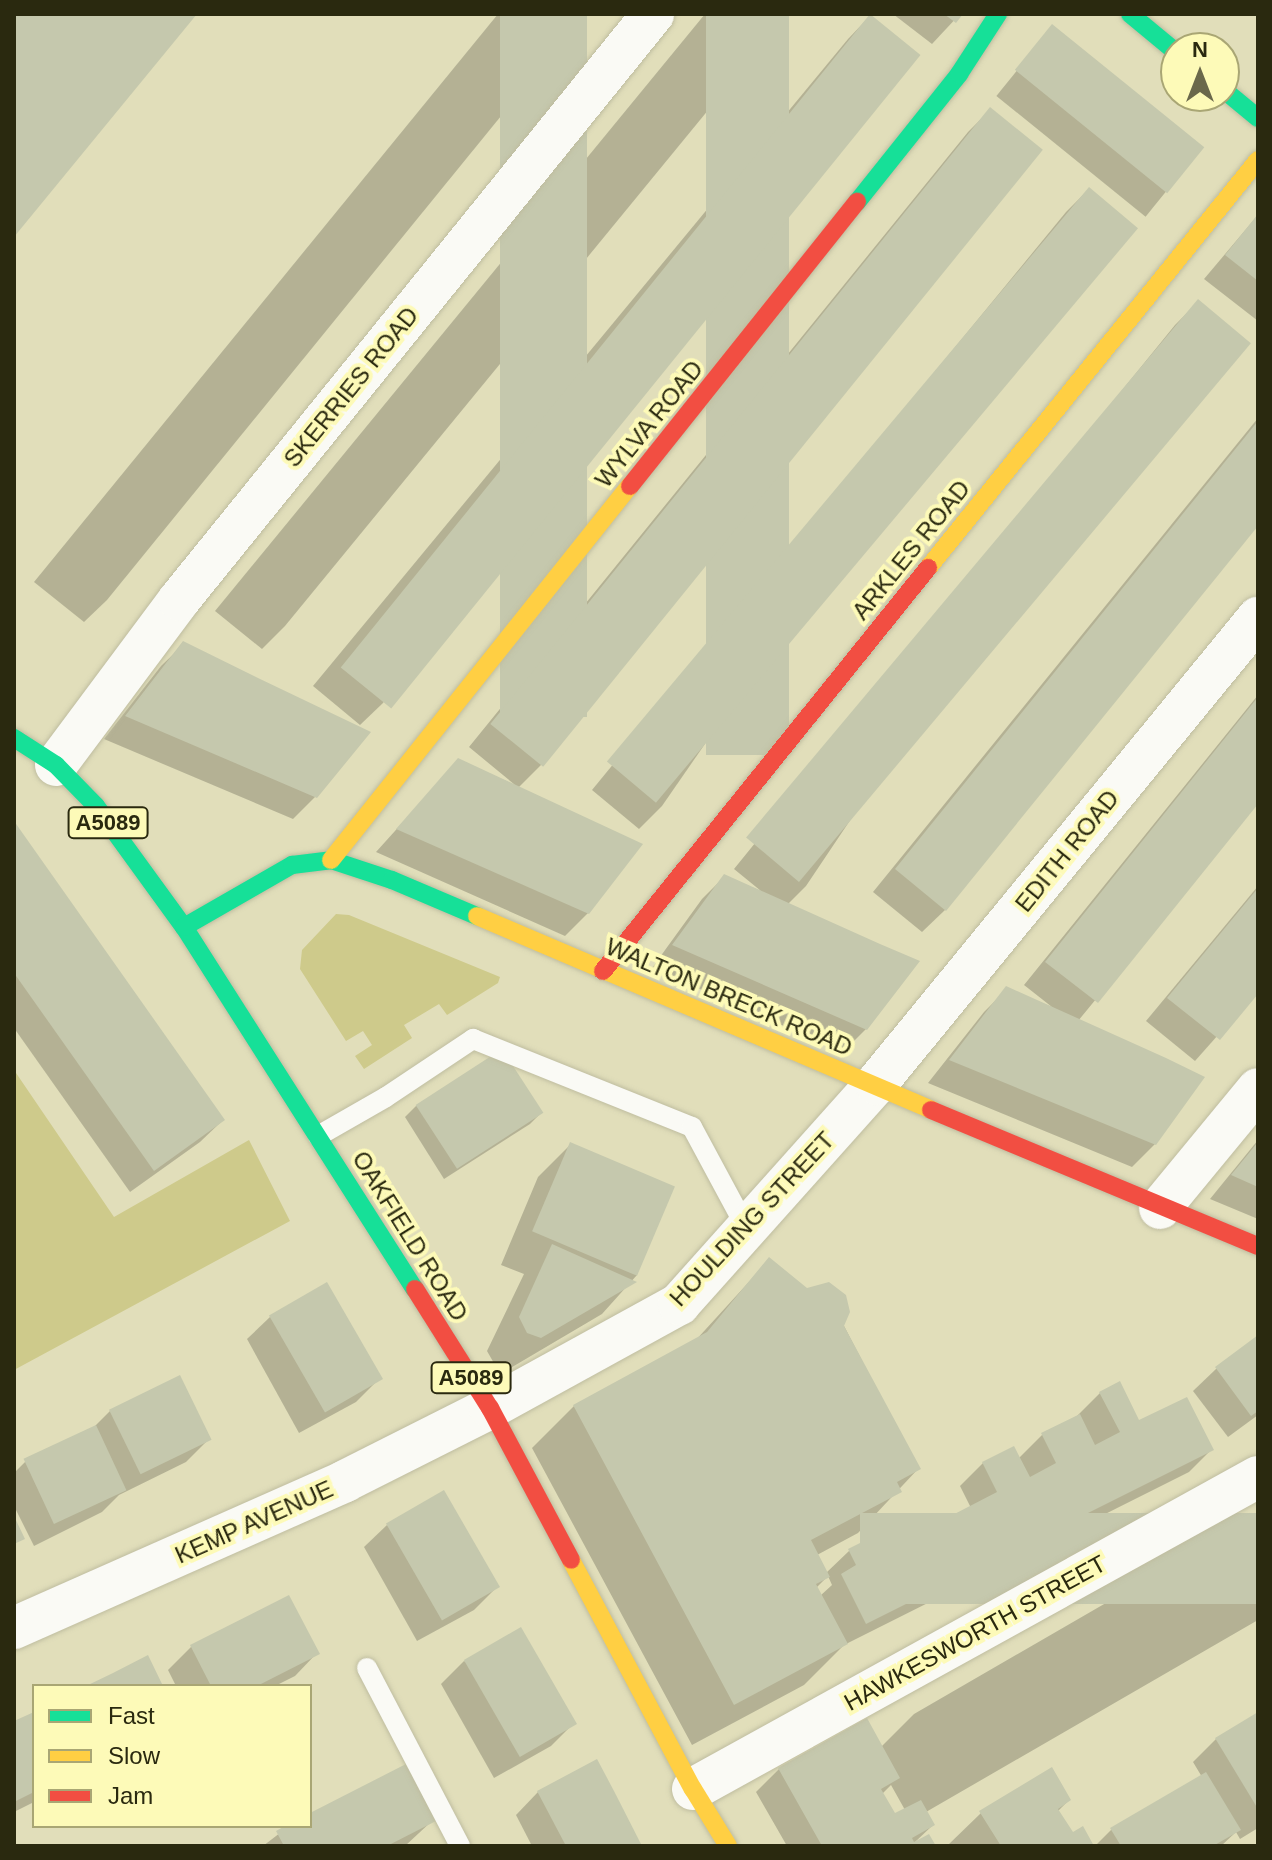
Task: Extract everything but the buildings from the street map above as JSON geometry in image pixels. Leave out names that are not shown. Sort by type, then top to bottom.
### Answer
[{"type":"main road","name":"WYLVA ROAD","points":[[331,860],[959,74],[998,14]]},
{"type":"main road","points":[[1130,14],[1160,39]]},
{"type":"main road","points":[[1153,33],[1169,14]]},
{"type":"main road","name":"ARKLES ROAD","points":[[603,971],[1258,160]]},
{"type":"main road","name":"OAKFIELD ROAD","points":[[14,738],[56,765],[96,806],[184,927],[490,1408],[693,1789],[728,1846]]},
{"type":"main road","name":"WALTON BRECK ROAD","points":[[184,927],[292,865],[331,860],[392,880],[876,1084],[1160,1208],[1258,1246]]},
{"type":"street","name":"SKERRIES ROAD","points":[[56,765],[179,600],[653,14]]},
{"type":"street","name":"EDITH ROAD","points":[[876,1084],[1258,618]]},
{"type":"street","name":"HOULDING STREET","points":[[490,1408],[679,1304],[876,1084]]},
{"type":"street","points":[[1160,1208],[1258,1089]]},
{"type":"street","name":"KEMP AVENUE","points":[[14,1628],[317,1493],[490,1408]]},
{"type":"street","name":"HAWKESWORTH STREET","points":[[693,1789],[1258,1477]]},
{"type":"lane","points":[[318,1136],[386,1097],[473,1039],[692,1127],[747,1229]]},
{"type":"lane","points":[[367,1668],[460,1846]]},
{"type":"shaded area","points":[[336,914],[349,915],[500,977],[498,983],[447,1015],[439,1004],[404,1025],[412,1038],[364,1069],[355,1056],[372,1045],[363,1031],[346,1041],[300,969],[302,950]]},
{"type":"shaded area","points":[[14,1070],[114,1217],[249,1140],[290,1221],[14,1370]]},
{"type":"traffic: fast","points":[[857,202],[959,74],[998,14]]},
{"type":"traffic: fast","points":[[1130,14],[1160,39]]},
{"type":"traffic: fast","points":[[1240,103],[1258,118]]},
{"type":"traffic: fast","points":[[14,738],[56,765],[96,806],[184,927],[415,1289]]},
{"type":"traffic: fast","points":[[184,927],[292,865],[331,860],[392,880],[477,916]]},
{"type":"traffic: slow","points":[[928,568],[1258,160]]},
{"type":"traffic: slow","points":[[331,860],[630,486]]},
{"type":"traffic: slow","points":[[477,916],[931,1110]]},
{"type":"traffic: slow","points":[[571,1560],[693,1789],[728,1846]]},
{"type":"traffic: jam","points":[[630,486],[857,202]]},
{"type":"traffic: jam","points":[[603,971],[928,568]]},
{"type":"traffic: jam","points":[[931,1110],[1258,1246]]},
{"type":"traffic: jam","points":[[415,1289],[490,1408],[571,1560]]}]
